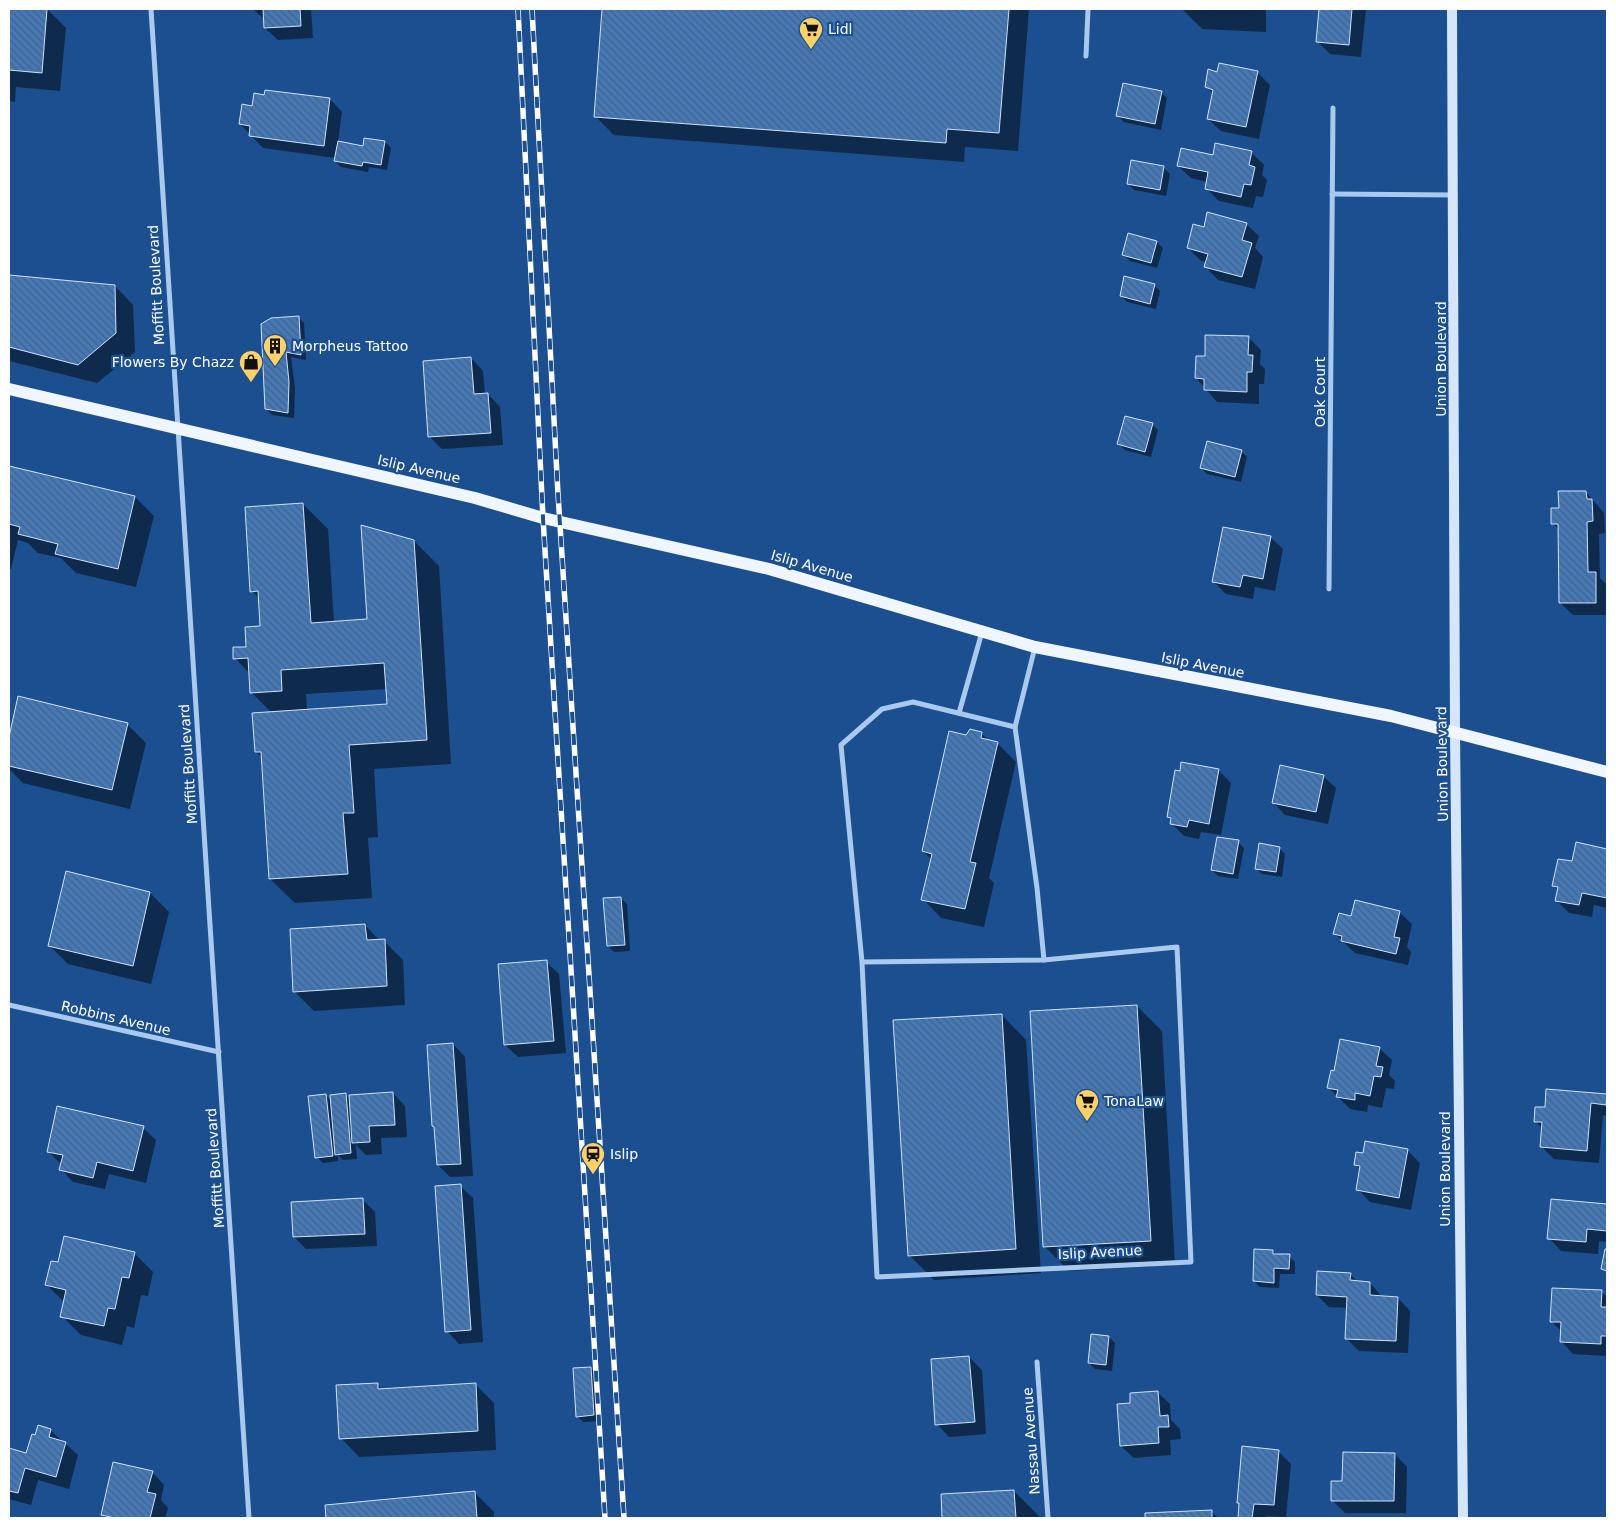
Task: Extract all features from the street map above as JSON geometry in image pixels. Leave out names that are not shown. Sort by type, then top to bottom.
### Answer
[{"type":"main road","name":"Union Boulevard","points":[[1452,9],[1455,731],[1463,1518]]},
{"type":"main road","name":"Islip Avenue","points":[[9,389],[475,498],[543,518],[769,569],[1035,647],[1391,716],[1455,731],[1607,772]]},
{"type":"street","name":"Moffitt Boulevard","points":[[151,9],[176,427],[249,1518]]},
{"type":"street","points":[[1086,56],[1088,9]]},
{"type":"street","name":"Oak Court","points":[[1329,589],[1333,108]]},
{"type":"street","points":[[1332,194],[1454,195]]},
{"type":"street","points":[[958,713],[982,632]]},
{"type":"street","points":[[1015,728],[913,702],[882,709],[841,745],[862,962],[1044,960],[1037,888],[1015,728],[1035,647]]},
{"type":"street","name":"Islip Avenue","points":[[862,962],[877,1277],[1191,1262],[1177,947],[1044,960]]},
{"type":"street","name":"Robbins Avenue","points":[[9,1005],[219,1052]]},
{"type":"street","name":"Nassau Avenue","points":[[1037,1362],[1048,1518]]},
{"type":"building","points":[[9,9],[47,9],[42,73],[9,70]]},
{"type":"building","points":[[263,9],[300,9],[301,26],[264,28]]},
{"type":"building","points":[[602,9],[1009,9],[999,133],[947,129],[946,143],[594,117]]},
{"type":"building","points":[[1319,9],[1352,9],[1349,45],[1316,42]]},
{"type":"building","points":[[1219,63],[1258,71],[1246,127],[1207,119],[1213,90],[1205,87],[1208,69],[1217,72]]},
{"type":"building","points":[[1123,83],[1162,91],[1155,124],[1116,116]]},
{"type":"building","points":[[265,90],[330,98],[324,146],[249,136],[250,126],[239,124],[242,104],[252,106],[254,93],[264,95]]},
{"type":"building","points":[[364,138],[385,141],[381,165],[363,162],[362,166],[334,161],[338,141],[363,146]]},
{"type":"building","points":[[1215,143],[1252,151],[1249,165],[1255,167],[1251,185],[1244,184],[1241,197],[1205,189],[1208,172],[1177,166],[1181,148],[1213,155]]},
{"type":"building","points":[[1131,160],[1164,166],[1160,190],[1127,184]]},
{"type":"building","points":[[1207,212],[1247,223],[1242,240],[1252,243],[1242,277],[1204,267],[1208,254],[1187,248],[1193,224],[1204,227]]},
{"type":"building","points":[[1128,233],[1157,241],[1151,263],[1122,255]]},
{"type":"building","points":[[9,275],[115,285],[116,333],[78,365],[9,347]]},
{"type":"building","points":[[1124,276],[1155,284],[1150,304],[1120,296]]},
{"type":"building","name":"Morpheus Tattoo","points":[[299,316],[301,355],[286,352],[289,382],[288,413],[265,409],[261,324],[271,318]]},
{"type":"building","points":[[1205,335],[1249,336],[1248,355],[1253,355],[1252,372],[1247,372],[1247,392],[1204,390],[1204,379],[1195,378],[1196,356],[1205,356]]},
{"type":"building","points":[[471,357],[474,394],[488,393],[491,433],[428,437],[423,361]]},
{"type":"building","points":[[1125,416],[1153,423],[1145,452],[1117,444]]},
{"type":"building","points":[[1207,441],[1242,450],[1235,477],[1200,468]]},
{"type":"building","points":[[9,466],[135,496],[118,569],[55,554],[58,544],[18,534],[20,527],[9,524]]},
{"type":"building","points":[[1558,491],[1586,491],[1587,499],[1592,499],[1593,521],[1587,522],[1588,572],[1596,572],[1596,603],[1559,603],[1558,524],[1551,524],[1551,508],[1559,508]]},
{"type":"building","points":[[303,503],[311,623],[367,619],[361,525],[414,540],[427,740],[349,745],[354,813],[343,813],[348,874],[269,879],[261,752],[255,752],[252,713],[387,704],[384,663],[281,670],[282,691],[250,693],[248,658],[233,659],[233,647],[246,647],[245,627],[260,626],[258,591],[250,592],[245,507]]},
{"type":"building","points":[[1223,527],[1271,536],[1263,579],[1243,575],[1240,587],[1212,582]]},
{"type":"building","points":[[18,696],[128,723],[112,790],[9,766],[9,737]]},
{"type":"building","points":[[970,729],[982,732],[981,738],[998,742],[970,862],[976,863],[965,909],[921,900],[932,854],[922,851],[949,731],[966,735]]},
{"type":"building","points":[[1181,762],[1219,769],[1209,824],[1189,820],[1187,827],[1170,824],[1171,818],[1167,817],[1175,770],[1180,771]]},
{"type":"building","points":[[1280,765],[1324,775],[1316,812],[1272,803]]},
{"type":"building","points":[[1217,837],[1239,840],[1233,874],[1211,870]]},
{"type":"building","points":[[1576,842],[1607,849],[1607,898],[1582,893],[1579,905],[1555,901],[1558,887],[1552,886],[1558,859],[1572,861]]},
{"type":"building","points":[[1259,843],[1280,847],[1276,872],[1255,869]]},
{"type":"building","points":[[66,871],[150,892],[133,966],[48,946]]},
{"type":"building","points":[[621,897],[625,945],[607,946],[603,898]]},
{"type":"building","points":[[1355,900],[1400,911],[1394,937],[1400,938],[1396,954],[1341,941],[1342,936],[1333,934],[1339,913],[1351,916]]},
{"type":"building","points":[[365,924],[367,940],[385,939],[387,986],[293,992],[290,929]]},
{"type":"building","points":[[547,960],[554,1041],[504,1045],[498,964]]},
{"type":"building","points":[[1137,1005],[1151,1241],[1043,1247],[1030,1011]]},
{"type":"building","points":[[1002,1014],[1016,1249],[908,1256],[893,1020]]},
{"type":"building","points":[[1340,1039],[1380,1047],[1376,1066],[1383,1067],[1381,1077],[1374,1076],[1370,1096],[1355,1093],[1355,1100],[1336,1097],[1338,1090],[1327,1088],[1331,1070],[1334,1071]]},
{"type":"building","points":[[453,1043],[461,1164],[437,1165],[434,1127],[432,1126],[427,1045]]},
{"type":"building","points":[[1546,1089],[1607,1094],[1606,1105],[1591,1103],[1587,1151],[1540,1147],[1542,1122],[1534,1122],[1535,1107],[1545,1107]]},
{"type":"building","points":[[393,1092],[395,1125],[369,1126],[370,1142],[352,1143],[349,1095]]},
{"type":"building","points":[[346,1093],[351,1153],[335,1155],[330,1095]]},
{"type":"building","points":[[326,1094],[333,1156],[315,1158],[308,1096]]},
{"type":"building","points":[[57,1106],[144,1126],[133,1171],[97,1162],[93,1178],[59,1170],[63,1155],[47,1152]]},
{"type":"building","points":[[1365,1141],[1408,1149],[1399,1198],[1356,1190],[1360,1166],[1354,1165],[1356,1152],[1363,1153]]},
{"type":"building","points":[[461,1184],[471,1330],[445,1332],[435,1186]]},
{"type":"building","points":[[363,1198],[365,1234],[293,1237],[291,1202]]},
{"type":"building","points":[[1551,1199],[1607,1204],[1607,1231],[1587,1229],[1586,1242],[1547,1239]]},
{"type":"building","points":[[64,1236],[135,1252],[129,1278],[122,1277],[115,1309],[108,1308],[104,1326],[60,1317],[66,1290],[45,1285],[51,1261],[58,1262]]},
{"type":"building","points":[[1254,1249],[1273,1250],[1273,1254],[1290,1254],[1289,1269],[1274,1268],[1274,1283],[1253,1281]]},
{"type":"building","points":[[1605,1249],[1607,1249],[1607,1271],[1601,1269]]},
{"type":"building","points":[[1317,1271],[1351,1273],[1350,1280],[1370,1282],[1370,1295],[1398,1297],[1396,1341],[1345,1339],[1347,1297],[1316,1295]]},
{"type":"building","points":[[1552,1288],[1602,1290],[1601,1307],[1607,1307],[1607,1336],[1601,1336],[1601,1344],[1560,1342],[1561,1322],[1550,1322]]},
{"type":"building","points":[[1091,1334],[1109,1336],[1106,1365],[1088,1363]]},
{"type":"building","points":[[969,1356],[975,1422],[935,1425],[931,1359]]},
{"type":"building","points":[[591,1367],[594,1415],[576,1417],[573,1368]]},
{"type":"building","points":[[378,1383],[378,1389],[476,1383],[478,1431],[339,1439],[336,1385]]},
{"type":"building","points":[[1158,1391],[1160,1416],[1168,1415],[1169,1427],[1158,1427],[1159,1443],[1120,1446],[1117,1404],[1130,1403],[1130,1393]]},
{"type":"building","points":[[38,1425],[51,1429],[49,1437],[66,1442],[56,1477],[25,1468],[18,1493],[9,1491],[9,1448],[26,1453],[32,1434],[35,1435]]},
{"type":"building","points":[[1242,1446],[1279,1450],[1274,1505],[1254,1504],[1252,1518],[1238,1518],[1239,1503],[1237,1503]]},
{"type":"building","points":[[1343,1452],[1395,1453],[1394,1501],[1331,1501],[1331,1481],[1342,1481]]},
{"type":"building","points":[[113,1462],[153,1471],[147,1492],[156,1494],[150,1518],[115,1518],[101,1515]]},
{"type":"building","points":[[1014,1490],[1016,1518],[942,1518],[941,1494]]},
{"type":"building","points":[[475,1491],[477,1518],[326,1518],[325,1505]]},
{"type":"building","points":[[1212,1510],[1212,1518],[1145,1518],[1145,1513]]},
{"type":"railway","points":[[518,9],[543,518],[605,1518]]},
{"type":"railway","points":[[532,9],[558,494],[624,1518]]},
{"type":"place","name":"Lidl","points":[[811,50]]},
{"type":"place","name":"Morpheus Tattoo","points":[[275,367]]},
{"type":"place","name":"Flowers By Chazz","points":[[251,383]]},
{"type":"place","name":"TonaLaw","points":[[1087,1122]]},
{"type":"place","name":"Islip","points":[[593,1175]]}]
